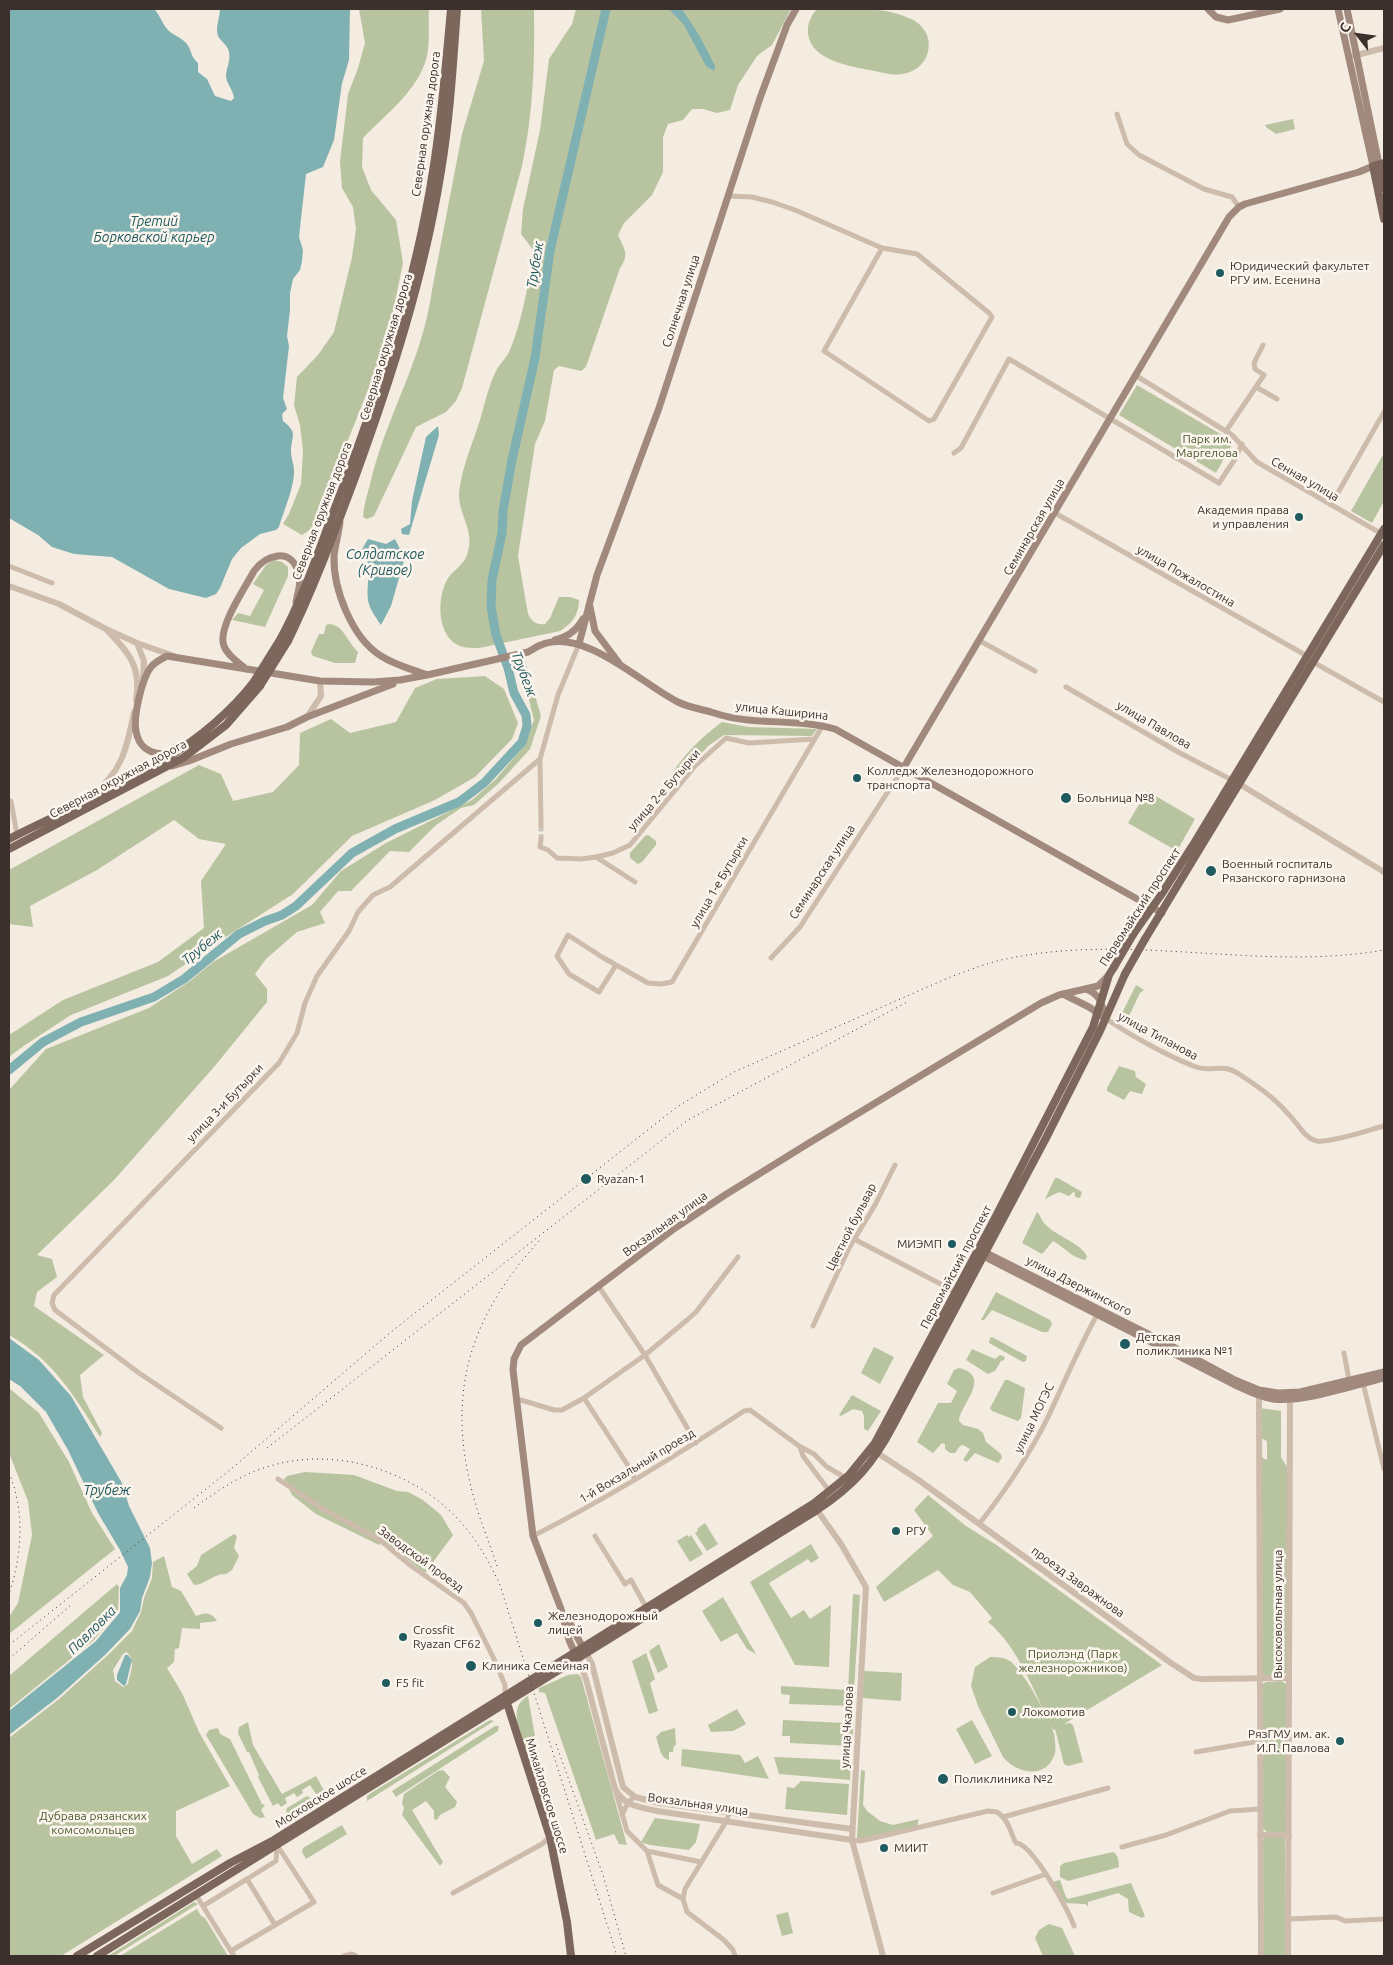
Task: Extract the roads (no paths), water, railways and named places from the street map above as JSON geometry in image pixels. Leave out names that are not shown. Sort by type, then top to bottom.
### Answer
[{"type":"main road","name":"Северная оружная дорога","points":[[285,639],[292,616],[365,432],[402,314],[433,171],[446,71],[450,9]]},
{"type":"main road","name":"Северная окружная дорога","points":[[9,849],[166,768],[198,748],[226,725],[257,684],[285,639],[312,586],[342,512],[380,406],[420,276],[441,170],[453,70],[457,9]]},
{"type":"main road","name":"Солнечная улица","points":[[579,644],[597,575],[659,408],[769,71],[787,25],[796,9]]},
{"type":"main road","points":[[1208,9],[1216,17],[1228,20],[1280,9]]},
{"type":"main road","points":[[1338,9],[1384,188]]},
{"type":"main road","points":[[1347,9],[1379,168],[1384,219]]},
{"type":"main road","points":[[1239,207],[1359,172],[1379,168]]},
{"type":"main road","name":"Семинарская улица","points":[[904,768],[1225,222],[1239,207]]},
{"type":"main road","points":[[342,512],[334,554],[334,567],[348,616],[362,640],[380,656],[427,675]]},
{"type":"main road","name":"Первомайский проспект","points":[[1102,1015],[1240,784],[1383,533]]},
{"type":"main road","name":"Первомайский проспект","points":[[584,1650],[816,1510],[854,1481],[875,1451],[981,1252],[1046,1138],[1100,1031],[1101,1001],[1108,976],[1134,932],[1164,891],[1232,780],[1384,544]]},
{"type":"main road","points":[[246,669],[224,646],[224,631],[254,570],[260,562],[269,557],[279,555],[286,557],[298,569],[300,585],[292,616]]},
{"type":"main road","name":"Солнечная улица","points":[[590,602],[595,631],[624,668]]},
{"type":"main road","points":[[176,753],[157,753],[145,748],[135,730],[142,684],[151,667],[167,656],[320,681],[373,682],[400,680],[528,652],[572,632],[578,627],[587,612]]},
{"type":"main road","points":[[543,644],[562,642],[579,644]]},
{"type":"main road","name":"улица Каширина","points":[[579,644],[592,649],[679,702],[690,706],[746,720],[803,723],[835,729],[1162,912]]},
{"type":"main road","points":[[166,768],[231,744],[287,727],[307,717],[400,680]]},
{"type":"main road","name":"Северная окружная дорога","points":[[9,839],[85,802],[176,753],[216,723],[257,684]]},
{"type":"main road","name":"Вокзальная улица","points":[[576,1655],[561,1609],[533,1536],[513,1364],[519,1347],[675,1228],[738,1187],[1040,1003],[1063,994],[1102,984],[1108,976]]},
{"type":"main road","points":[[1078,1001],[1077,995],[1084,989],[1096,994],[1101,1001]]},
{"type":"main road","points":[[1063,994],[1102,1015]]},
{"type":"main road","name":"Первомайский проспект","points":[[584,1650],[646,1607],[830,1492],[875,1451],[956,1292],[981,1252]]},
{"type":"main road","name":"улица Дзержинского","points":[[981,1252],[1097,1315],[1166,1346]]},
{"type":"main road","name":"улица Дзержинского","points":[[981,1252],[1166,1346],[1233,1384],[1259,1393],[1280,1399],[1363,1380],[1384,1378]]},
{"type":"main road","name":"улица Дзержинского","points":[[1363,1380],[1384,1372]]},
{"type":"main road","name":"Вокзальная улица","points":[[561,1609],[584,1650]]},
{"type":"main road","name":"Московское шоссе","points":[[97,1956],[584,1650]]},
{"type":"main road","name":"Михайловское шоссе","points":[[506,1699],[550,1838],[567,1922],[571,1956]]},
{"type":"main road","name":"Московское шоссе","points":[[77,1956],[230,1862],[276,1843]]},
{"type":"street","points":[[1349,56],[1384,48]]},
{"type":"street","points":[[1118,114],[1127,144],[1139,156],[1204,189],[1232,197],[1239,207]]},
{"type":"street","points":[[728,196],[752,197],[772,202],[882,248],[917,254],[989,313],[992,318],[934,419],[929,421],[824,351],[882,248]]},
{"type":"street","points":[[1226,431],[1264,375],[1255,369],[1254,363],[1263,345]]},
{"type":"street","points":[[954,452],[961,448],[1008,359],[1220,483],[1242,444]]},
{"type":"street","name":"Сенная улица","points":[[1135,375],[1226,431],[1242,444],[1257,462],[1383,533]]},
{"type":"street","points":[[1256,387],[1277,399]]},
{"type":"street","points":[[1331,505],[1384,412]]},
{"type":"street","name":"улица Пожалостина","points":[[1055,513],[1384,702]]},
{"type":"street","points":[[9,566],[52,583]]},
{"type":"street","points":[[9,586],[59,604],[138,644],[175,656]]},
{"type":"street","points":[[85,802],[104,786],[121,762],[130,733],[137,692],[138,679],[135,666],[122,646],[106,629]]},
{"type":"street","points":[[980,641],[1035,671]]},
{"type":"street","points":[[138,644],[144,661],[142,684]]},
{"type":"street","points":[[541,823],[540,759],[558,695],[579,644]]},
{"type":"street","points":[[307,717],[320,696],[320,681]]},
{"type":"street","name":"улица Павлова","points":[[1066,687],[1178,752],[1232,780]]},
{"type":"street","name":"улица 1-е Бутырки","points":[[616,965],[598,992],[570,974],[557,956],[568,935],[648,983],[661,984],[672,982],[823,726]]},
{"type":"street","name":"улица 2-е Бутырки","points":[[540,839],[540,847],[548,850],[557,858],[581,859],[613,853],[630,845],[655,817],[695,766],[726,738],[749,743],[814,739]]},
{"type":"street","name":"улица 3-и Бутырки","points":[[221,1428],[139,1373],[55,1310],[52,1303],[54,1295],[278,1063],[297,1033],[304,1003],[317,976],[349,931],[358,912],[374,896],[390,887],[540,759]]},
{"type":"street","name":"Семинарская улица","points":[[771,958],[800,927],[904,768]]},
{"type":"street","points":[[1232,780],[1384,872]]},
{"type":"street","points":[[9,801],[11,801],[17,835]]},
{"type":"street","points":[[596,857],[636,882]]},
{"type":"street","name":"улица Типанова","points":[[1102,1015],[1197,1068],[1228,1068],[1235,1071],[1266,1091],[1281,1105],[1309,1138],[1318,1141],[1328,1140],[1384,1126]]},
{"type":"street","name":"Цветной бульвар","points":[[813,1326],[854,1239],[875,1205],[895,1165]]},
{"type":"street","points":[[854,1239],[956,1292]]},
{"type":"street","points":[[516,1401],[521,1400],[545,1408],[562,1410],[584,1398],[645,1355],[688,1320],[738,1257]]},
{"type":"street","points":[[599,1287],[645,1355],[696,1443]]},
{"type":"street","name":"улица МОГЭС","points":[[979,1524],[1024,1460],[1049,1415],[1072,1362],[1097,1315]]},
{"type":"street","points":[[1344,1353],[1350,1383]]},
{"type":"street","points":[[1363,1380],[1384,1468]]},
{"type":"street","name":"Высоковольтная улица","points":[[1259,1393],[1261,1956]]},
{"type":"street","name":"Высоковольтная улица","points":[[1288,1956],[1290,1396]]},
{"type":"street","points":[[584,1398],[635,1479]]},
{"type":"street","name":"1-й Вокзальный проезд","points":[[533,1536],[566,1520],[696,1443],[744,1411],[750,1410],[800,1446]]},
{"type":"street","points":[[800,1446],[814,1454],[827,1467],[846,1478]]},
{"type":"street","points":[[800,1446],[803,1456],[830,1492]]},
{"type":"street","name":"проезд Завражнова","points":[[875,1451],[920,1481],[1194,1678],[1202,1680],[1289,1678]]},
{"type":"street","name":"Заводской проезд","points":[[278,1480],[323,1510],[380,1540],[410,1565],[464,1603],[493,1657],[505,1685],[506,1699]]},
{"type":"street","name":"улица Чкалова","points":[[816,1510],[841,1544],[866,1587],[852,1840],[883,1956]]},
{"type":"street","points":[[595,1536],[625,1584],[631,1580],[646,1607]]},
{"type":"street","name":"Вокзальная улица","points":[[584,1650],[592,1664],[623,1787],[629,1794],[659,1803],[852,1829]]},
{"type":"street","name":"Вокзальная улица","points":[[576,1655],[586,1679],[615,1789],[621,1799],[628,1804],[657,1811],[852,1840]]},
{"type":"street","points":[[1196,1752],[1260,1742]]},
{"type":"street","points":[[1003,1817],[1108,1788]]},
{"type":"street","points":[[615,1789],[629,1835],[647,1851],[701,1862]]},
{"type":"street","points":[[622,1815],[628,1804],[635,1797]]},
{"type":"street","points":[[1122,1847],[1166,1835],[1230,1811],[1260,1809]]},
{"type":"street","points":[[852,1840],[860,1841],[988,1811],[997,1812],[1009,1825],[1016,1843],[1020,1843],[1029,1850],[1046,1874],[1059,1899],[1065,1905],[1074,1926]]},
{"type":"street","points":[[729,1812],[727,1820],[685,1889],[683,1899],[687,1912],[724,1940],[733,1950],[735,1956]]},
{"type":"street","points":[[1260,1835],[1289,1835]]},
{"type":"street","points":[[453,1894],[550,1838]]},
{"type":"street","points":[[203,1906],[276,1861],[276,1843]]},
{"type":"street","points":[[196,1895],[233,1954],[314,1902],[276,1843]]},
{"type":"street","points":[[647,1851],[658,1885],[683,1899]]},
{"type":"street","points":[[993,1893],[1046,1874]]},
{"type":"street","points":[[247,1879],[276,1925]]},
{"type":"street","points":[[1288,1919],[1336,1918],[1345,1921],[1384,1919]]},
{"type":"street","points":[[346,1955],[356,1956]]},
{"type":"water","name":"Третий Борковской карьер","points":[[9,9],[154,9],[167,29],[188,46],[198,63],[198,72],[207,79],[215,96],[231,101],[234,98],[226,76],[229,52],[217,33],[220,9],[350,9],[349,60],[342,83],[334,140],[323,167],[306,174],[299,237],[303,250],[302,261],[300,270],[293,279],[290,293],[287,336],[289,346],[283,398],[287,409],[282,414],[283,421],[293,432],[291,452],[294,472],[292,488],[279,527],[276,530],[260,534],[241,548],[232,559],[216,594],[206,598],[169,589],[112,557],[74,554],[52,547],[38,535],[9,518]]},
{"type":"water","points":[[669,9],[682,9],[699,35],[715,66],[714,71],[706,66],[684,25]]},
{"type":"water","points":[[438,426],[439,435],[409,535],[402,534],[401,529],[410,524],[412,501],[426,437]]},
{"type":"water","name":"Солдатское (Кривое)","points":[[368,539],[386,544],[395,539],[401,551],[407,550],[391,606],[381,625],[371,609],[368,598],[368,569],[365,556],[361,551]]},
{"type":"water","name":"Трубеж","points":[[9,1338],[39,1360],[71,1396],[122,1483],[129,1506],[150,1548],[152,1563],[140,1611],[130,1629],[106,1654],[57,1698],[9,1735],[9,1711],[96,1641],[120,1612],[120,1588],[127,1575],[128,1567],[98,1513],[68,1450],[46,1412],[20,1386],[9,1379]]},
{"type":"water","points":[[125,1655],[128,1655],[132,1660],[124,1686],[117,1680],[117,1675]]},
{"type":"waterway","name":"Трубеж","points":[[9,1070],[43,1042],[81,1022],[154,997],[184,979],[239,934],[282,915],[296,906],[352,853],[395,829],[459,802],[484,783],[522,742],[527,726],[526,715],[514,693],[508,668],[496,635],[491,607],[492,580],[502,533],[503,511],[512,460],[535,358],[550,251],[606,9]]},
{"type":"tunnel","points":[[541,826],[541,839]]},
{"type":"railway","points":[[9,1645],[230,1470],[391,1332],[677,1107],[734,1072],[948,978],[1006,959],[1053,952],[1100,949],[1290,957],[1337,956],[1384,950]]},
{"type":"railway","points":[[267,1448],[688,1120],[909,1001]]},
{"type":"railway","points":[[497,1566],[474,1500],[465,1455],[462,1420],[464,1387],[470,1356],[481,1326],[516,1268],[540,1240]]},
{"type":"railway","points":[[194,1508],[229,1484],[257,1470],[291,1461],[317,1459],[367,1466],[391,1474],[414,1485],[454,1515],[480,1548],[500,1585],[617,1956]]},
{"type":"railway","points":[[9,1473],[18,1502],[20,1533],[17,1564],[9,1594]]},
{"type":"railway","points":[[9,1659],[71,1605]]},
{"type":"railway","points":[[556,1744],[603,1875],[626,1956]]},
{"type":"place","name":"Юридический факультет РГУ им. Есенина","points":[[1220,273]]},
{"type":"place","name":"Академия права и управления","points":[[1299,517]]},
{"type":"place","name":"Колледж Железнодорожного транспорта","points":[[857,778]]},
{"type":"place","name":"Больница №8","points":[[1066,798]]},
{"type":"place","name":"Военный госпиталь Рязанского гарнизона","points":[[1211,871]]},
{"type":"place","name":"Ryazan-1","points":[[586,1179]]},
{"type":"place","name":"МИЭМП","points":[[952,1244]]},
{"type":"place","name":"Детская поликлиника №1","points":[[1125,1344]]},
{"type":"place","name":"РГУ","points":[[896,1531]]},
{"type":"place","name":"Железнодорожный лицей","points":[[538,1623]]},
{"type":"place","name":"Crossfit Ryazan CF62","points":[[403,1637]]},
{"type":"place","name":"Клиника Семейная","points":[[471,1666]]},
{"type":"place","name":"F5 fit","points":[[386,1683]]},
{"type":"place","name":"Локомотив","points":[[1012,1712]]},
{"type":"place","name":"РязГМУ им. ак. И.П. Павлова","points":[[1340,1741]]},
{"type":"place","name":"Поликлиника №2","points":[[943,1779]]},
{"type":"place","name":"МИИТ","points":[[884,1848]]},
{"type":"park label","name":"Парк им. Маргелова","points":[[1207,446]]},
{"type":"park label","name":"Приолэнд (Парк железнорожников)","points":[[1073,1661]]},
{"type":"park label","name":"Дубрава рязанских комсомольцев","points":[[93,1823]]},
{"type":"water label","name":"Павловка","points":[[92,1630]]}]
